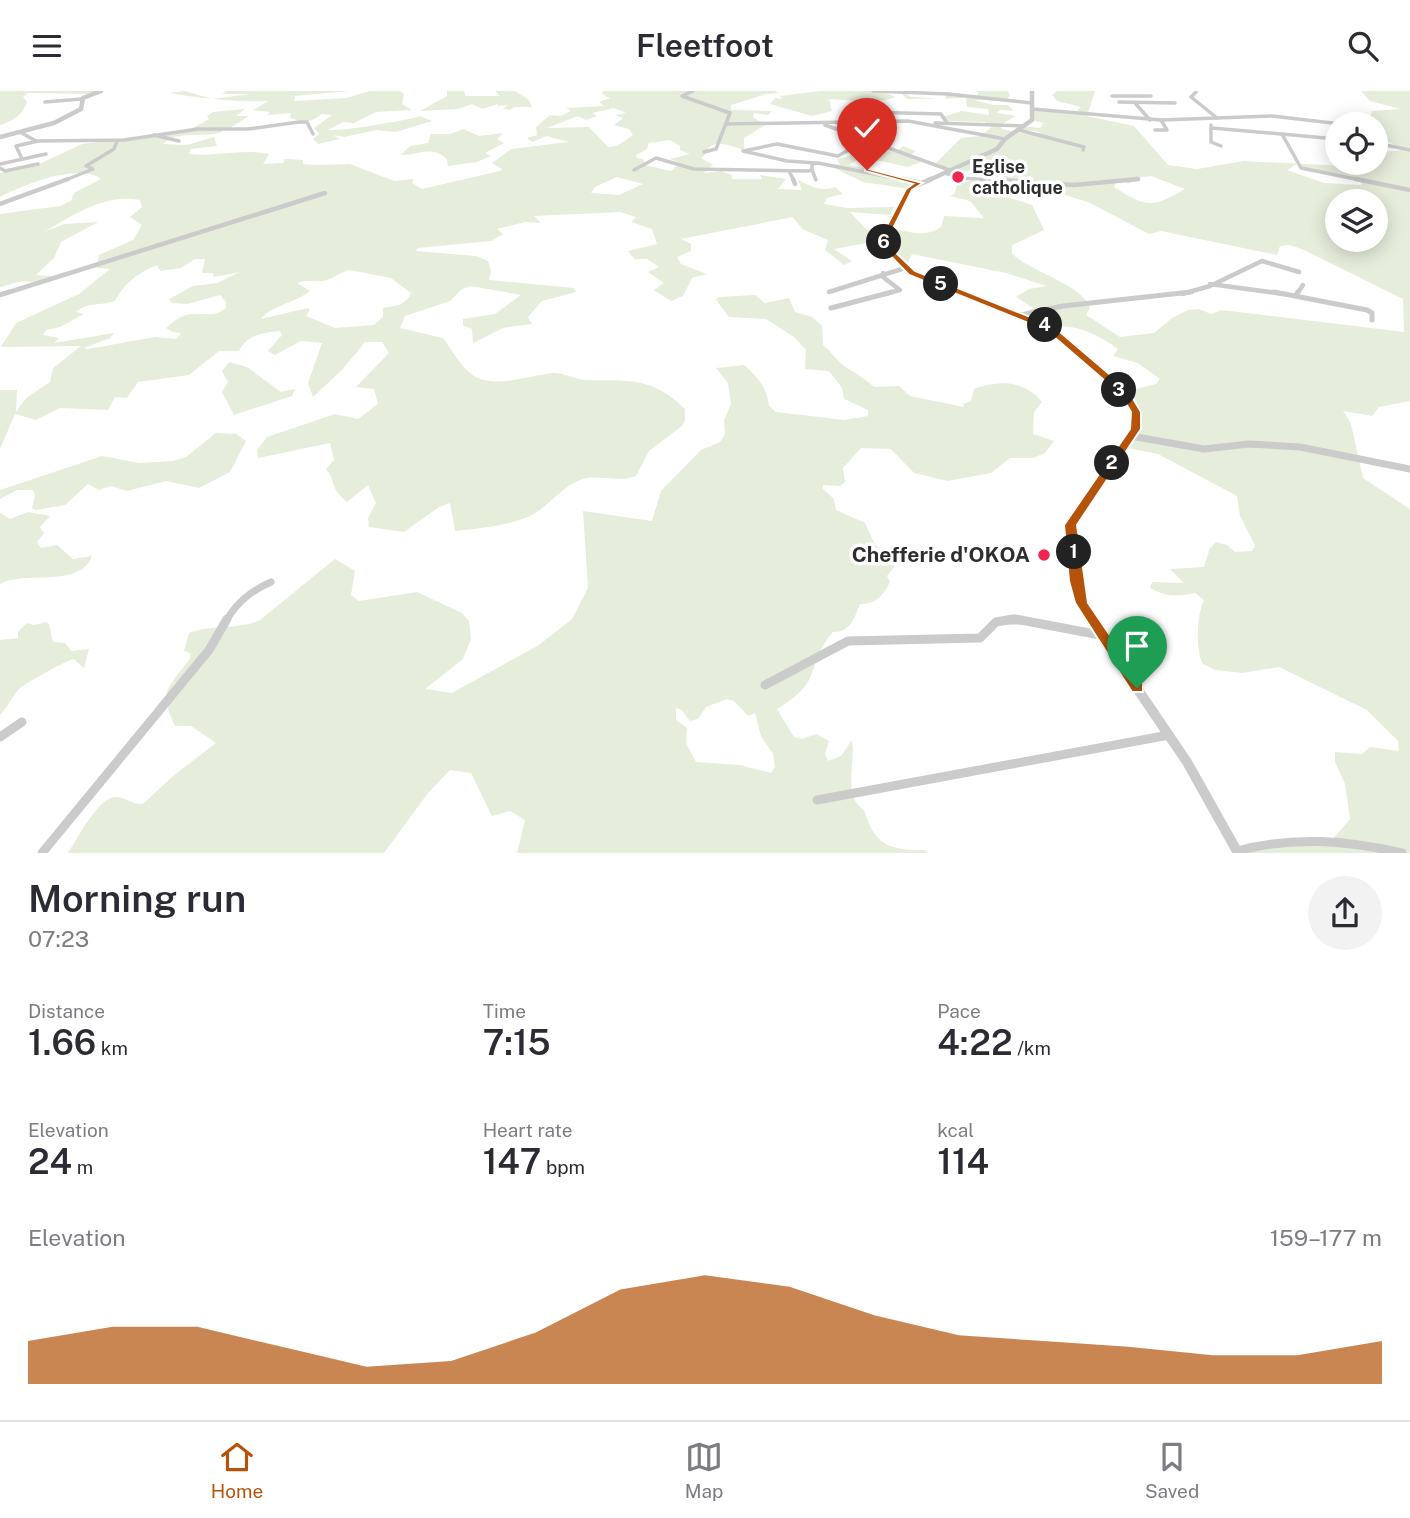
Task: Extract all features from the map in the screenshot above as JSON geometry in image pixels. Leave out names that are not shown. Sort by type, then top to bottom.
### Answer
[{"type":"street","points":[[45,102],[82,99],[101,91]]},
{"type":"street","points":[[694,91],[682,96],[730,113],[716,149],[704,152]]},
{"type":"street","points":[[873,91],[948,94],[1150,120],[1291,117],[1325,122]]},
{"type":"street","points":[[1032,91],[1032,120],[1022,128],[987,155],[909,189],[884,239],[884,245],[905,268],[1021,315],[1063,338],[1124,393],[1136,412],[1136,429],[1070,525],[1076,581],[1082,603],[1100,635],[1169,735],[1214,806],[1238,852],[1307,839],[1364,844],[1402,853]]},
{"type":"street","points":[[1196,92],[1191,97],[1195,102],[1217,118]]},
{"type":"street","points":[[1112,96],[1152,96]]},
{"type":"street","points":[[1132,96],[1150,120]]},
{"type":"street","points":[[0,137],[76,113],[82,109],[82,99]]},
{"type":"street","points":[[1119,102],[1175,103]]},
{"type":"street","points":[[862,107],[863,111],[869,113],[941,114],[947,123]]},
{"type":"street","points":[[1222,118],[1228,119],[1228,127],[1234,130]]},
{"type":"street","points":[[1208,119],[1212,128],[1211,142],[1221,146]]},
{"type":"street","points":[[726,124],[824,124],[865,120],[1022,128],[1084,147],[1083,151]]},
{"type":"street","points":[[1155,130],[1167,130],[1161,120]]},
{"type":"street","points":[[22,159],[16,146],[38,141],[117,141],[198,129],[248,129],[299,122],[307,122],[313,134]]},
{"type":"street","points":[[914,122],[1005,139]]},
{"type":"street","points":[[824,124],[960,178],[1090,183],[1138,179]]},
{"type":"street","points":[[1212,128],[1325,138]]},
{"type":"street","points":[[20,132],[38,141]]},
{"type":"street","points":[[1282,134],[1301,168],[1410,190]]},
{"type":"street","points":[[152,135],[179,141]]},
{"type":"street","points":[[0,204],[90,171],[93,169],[86,166],[114,149],[117,141]]},
{"type":"street","points":[[885,148],[852,148],[838,156],[777,144],[743,151],[787,161],[867,170],[919,183]]},
{"type":"street","points":[[1388,145],[1410,150]]},
{"type":"street","points":[[38,164],[5,171],[0,166],[46,154]]},
{"type":"street","points":[[634,170],[656,158],[694,169],[812,170]]},
{"type":"street","points":[[816,180],[812,164],[818,163]]},
{"type":"street","points":[[789,171],[795,184]]},
{"type":"street","points":[[0,295],[324,193]]},
{"type":"street","points":[[1021,315],[1055,305],[1196,291],[1262,261],[1299,272]]},
{"type":"street","points":[[828,292],[905,268]]},
{"type":"street","points":[[831,308],[900,291],[883,277],[883,273]]},
{"type":"street","points":[[1209,284],[1294,295],[1367,310],[1372,313],[1372,320]]},
{"type":"street","points":[[1294,295],[1298,295],[1303,285]]},
{"type":"street","points":[[1130,436],[1203,450],[1249,444],[1300,447],[1410,470]]},
{"type":"street","points":[[42,853],[209,650],[235,606],[256,589],[271,582]]},
{"type":"street","points":[[765,685],[848,641],[979,638],[996,622],[1014,619],[1100,635]]},
{"type":"street","points":[[0,737],[22,722]]},
{"type":"street","points":[[817,800],[1169,735]]},
{"type":"green space","points":[[0,91],[98,91],[92,94],[28,93],[23,97],[27,102],[20,114],[0,125]]},
{"type":"green space","points":[[185,91],[211,99],[169,93]]},
{"type":"green space","points":[[227,91],[350,91],[295,96],[294,101],[346,98],[370,91],[400,91],[404,94],[402,104],[412,110],[376,112],[354,123],[343,122],[328,130],[420,116],[432,121],[396,132],[376,130],[344,137],[333,135],[340,139],[318,144],[313,139],[319,134],[314,128],[332,115],[322,114],[310,121],[303,121],[290,118],[291,113],[267,115],[270,112],[253,110],[268,101],[212,99],[251,94],[222,94]]},
{"type":"green space","points":[[447,91],[464,91],[465,96],[500,96],[495,91],[515,91],[529,100],[532,107],[514,107],[510,110],[503,109],[508,105],[497,106],[498,104],[482,109],[472,104],[458,109],[420,111],[447,96]]},
{"type":"green space","points":[[603,91],[775,91],[779,93],[766,94],[731,105],[731,110],[772,111],[768,115],[754,113],[753,117],[765,125],[744,138],[744,150],[725,144],[711,146],[701,158],[713,165],[704,173],[721,171],[732,175],[732,179],[762,179],[760,175],[786,179],[778,189],[802,190],[798,180],[821,189],[835,187],[843,194],[827,198],[824,204],[847,208],[894,207],[890,215],[850,212],[867,230],[884,227],[922,233],[941,227],[944,216],[984,218],[970,201],[950,196],[955,193],[957,184],[1002,173],[995,167],[1002,162],[999,160],[979,164],[981,170],[969,171],[934,165],[961,138],[980,136],[992,127],[985,122],[944,121],[943,117],[961,111],[989,115],[988,109],[967,107],[966,98],[947,98],[944,94],[976,98],[979,92],[972,91],[1008,91],[1010,95],[1006,101],[974,100],[993,105],[1008,105],[1014,111],[1000,110],[997,113],[1016,116],[1000,125],[1002,129],[1037,136],[1041,132],[1018,129],[1022,126],[1040,128],[1044,123],[1032,120],[1032,109],[1076,112],[1081,107],[1057,101],[1052,95],[1057,91],[1095,91],[1087,116],[1134,126],[1168,165],[1197,169],[1244,161],[1325,165],[1325,174],[1301,168],[1297,164],[1287,170],[1324,183],[1361,185],[1362,182],[1332,175],[1388,175],[1388,152],[1401,150],[1388,141],[1388,112],[1372,112],[1400,109],[1370,101],[1361,91],[1410,91],[1410,401],[1379,407],[1372,416],[1343,411],[1351,424],[1363,478],[1410,509],[1410,853],[1238,853],[1332,840],[1350,819],[1345,784],[1335,762],[1335,752],[1362,754],[1370,747],[1399,751],[1398,741],[1367,710],[1279,667],[1242,673],[1215,670],[1203,664],[1198,632],[1204,600],[1195,593],[1171,595],[1150,588],[1152,582],[1184,583],[1170,569],[1204,567],[1210,548],[1216,542],[1227,545],[1235,552],[1252,551],[1255,545],[1240,516],[1237,496],[1158,454],[1122,447],[1132,432],[1135,420],[1133,408],[1124,392],[1156,384],[1160,379],[1138,363],[1113,356],[1118,349],[1094,334],[1067,326],[1049,328],[1021,315],[1033,308],[1016,297],[1029,289],[1047,286],[1006,273],[912,254],[905,268],[883,240],[834,249],[852,261],[844,265],[825,250],[828,240],[802,229],[793,217],[681,239],[691,244],[691,251],[677,257],[681,264],[707,274],[692,278],[683,296],[671,301],[654,290],[664,283],[648,272],[659,267],[647,259],[634,259],[628,251],[657,244],[652,229],[631,222],[636,217],[620,212],[534,216],[541,223],[525,222],[497,229],[503,234],[491,241],[418,248],[415,251],[476,256],[488,261],[491,271],[489,280],[574,288],[576,292],[542,301],[528,317],[532,324],[503,328],[473,343],[472,329],[463,325],[463,319],[495,314],[521,295],[471,286],[462,289],[450,301],[405,316],[400,328],[443,338],[469,373],[483,380],[493,381],[553,373],[585,380],[638,383],[661,391],[685,409],[682,426],[649,451],[636,476],[623,479],[583,479],[568,486],[530,516],[493,526],[455,531],[450,503],[439,507],[404,532],[369,527],[368,518],[376,503],[368,485],[347,502],[341,497],[326,469],[334,460],[330,443],[258,458],[257,450],[267,437],[335,414],[358,419],[378,404],[374,389],[356,387],[389,353],[382,342],[365,342],[342,370],[313,397],[308,383],[322,343],[301,341],[275,355],[268,351],[282,335],[280,331],[262,334],[251,338],[239,351],[219,351],[189,375],[138,382],[127,398],[115,397],[108,410],[60,408],[36,420],[15,414],[0,449],[0,390],[17,390],[16,412],[26,398],[50,382],[53,368],[81,346],[1,347],[16,323],[79,294],[110,269],[97,268],[99,255],[133,240],[142,225],[130,217],[142,207],[140,200],[114,200],[90,207],[66,219],[44,232],[64,224],[98,222],[61,242],[54,258],[36,275],[53,276],[41,283],[22,281],[0,287],[0,214],[60,206],[71,201],[74,193],[101,179],[91,174],[65,174],[36,182],[0,197],[0,173],[33,167],[82,144],[190,130],[209,119],[207,116],[213,112],[245,109],[236,116],[249,116],[230,128],[221,129],[222,132],[182,135],[168,139],[163,144],[187,145],[214,137],[217,146],[191,149],[189,154],[259,152],[269,154],[263,164],[283,163],[285,159],[303,160],[303,164],[314,165],[350,164],[394,181],[414,179],[412,183],[422,189],[500,171],[502,169],[492,163],[511,149],[568,142],[547,136],[532,142],[527,138],[537,135],[536,127],[550,115],[561,116],[571,111],[566,108],[604,106],[599,102],[610,98],[602,94]],"holes":[[[614,108],[626,113],[615,115],[623,118],[614,125],[629,129],[633,135],[617,146],[608,147],[589,127],[547,128],[578,116],[586,120],[597,116],[592,113]],[[670,140],[680,146],[680,150],[690,154],[670,159],[680,163],[671,171],[646,165],[643,159],[637,158],[636,155],[647,149],[649,143]],[[1151,176],[1185,189],[1164,200],[1149,203],[1134,199],[1114,187],[1117,180]],[[617,177],[643,184],[619,195],[591,193],[595,187]],[[1048,182],[1059,193],[1090,203],[1149,234],[1161,231],[1277,255],[1280,246],[1289,245],[1302,249],[1403,299],[1404,332],[1222,310],[1211,314],[1199,309],[1188,310],[1172,318],[1154,333],[1120,337],[1086,315],[1090,308],[1078,293],[1012,254],[1012,245],[1044,230],[1032,205],[992,192],[1012,187],[1012,183]],[[195,259],[205,259],[202,273],[213,273],[214,277],[240,272],[217,283],[193,286],[169,299],[172,303],[187,304],[220,295],[226,302],[226,308],[216,313],[191,314],[175,320],[166,328],[181,333],[177,339],[155,337],[88,349],[84,348],[110,338],[114,333],[54,343],[59,338],[43,335],[46,330],[60,327],[84,314],[76,312],[85,307],[115,301],[122,290],[143,271],[157,265],[160,271],[181,268]],[[350,270],[391,278],[411,293],[403,303],[383,308],[383,317],[374,325],[335,328],[306,316],[310,310],[308,308],[261,319],[271,310],[310,291],[297,283],[327,280]]]},
{"type":"green space","points":[[820,91],[892,91],[886,93],[895,97],[873,101],[829,99],[832,111],[812,116],[770,104],[775,98],[782,99],[780,96]]},
{"type":"green space","points":[[899,91],[912,97],[938,98],[907,99]]},
{"type":"green space","points":[[463,129],[479,136],[503,133],[497,139],[504,143],[485,153],[491,156],[477,162],[448,166],[447,159],[436,152],[401,155],[410,146],[428,143],[431,134],[450,134]]},
{"type":"green space","points":[[903,146],[916,151],[909,156],[921,162],[908,167],[862,157],[849,165],[925,181],[909,189],[863,182],[830,166],[840,164],[837,159],[857,154],[859,149],[896,152]]},
{"type":"green space","points":[[755,295],[765,303],[789,298],[795,312],[812,317],[822,326],[823,345],[841,364],[874,387],[899,386],[910,396],[964,407],[963,404],[971,401],[974,389],[1002,383],[1028,389],[1042,402],[1034,412],[1033,434],[1054,441],[1045,453],[1033,458],[1010,458],[991,473],[948,481],[914,473],[891,449],[861,448],[843,468],[845,482],[840,486],[823,485],[823,489],[834,499],[836,510],[865,523],[874,543],[895,566],[887,576],[890,582],[882,595],[875,601],[860,604],[848,627],[833,632],[821,649],[804,688],[777,709],[794,737],[802,739],[816,734],[829,741],[825,754],[828,761],[841,756],[852,740],[853,797],[864,810],[873,831],[893,847],[924,850],[928,853],[517,853],[525,820],[510,811],[492,816],[471,773],[450,770],[428,793],[384,853],[68,853],[103,803],[117,797],[143,804],[173,776],[216,743],[191,726],[175,726],[167,704],[166,697],[171,684],[190,658],[190,653],[184,651],[189,633],[260,620],[335,559],[355,571],[351,595],[359,601],[417,592],[462,613],[469,621],[471,639],[463,659],[425,689],[452,693],[539,645],[572,619],[588,588],[583,511],[652,521],[661,491],[701,450],[720,442],[725,434],[724,420],[731,404],[728,383],[716,368],[744,365],[761,383],[769,406],[776,412],[844,420],[868,416],[868,410],[844,399],[842,388],[829,371],[805,369],[806,350],[794,337],[766,319],[729,317],[716,300],[718,297]],"holes":[[[727,699],[734,701],[748,716],[755,713],[761,736],[773,754],[775,767],[771,773],[740,765],[696,762],[686,743],[687,728],[676,720],[676,708],[682,710],[690,721],[698,719],[706,707]]]},
{"type":"green space","points":[[229,362],[247,367],[281,392],[295,389],[292,396],[234,415],[222,392],[228,382],[222,371]]},
{"type":"green space","points":[[216,433],[236,434],[246,441],[230,472],[199,488],[166,481],[127,491],[111,486],[99,490],[88,484],[65,505],[36,510],[32,508],[35,495],[33,490],[17,490],[0,499],[0,490],[102,456],[139,463],[173,461],[186,457]]},
{"type":"green space","points":[[28,512],[50,516],[40,527],[44,533],[37,542],[41,548],[57,545],[73,559],[92,556],[86,566],[64,576],[23,578],[0,584],[0,513],[10,519]]},
{"type":"green space","points":[[46,622],[49,624],[53,642],[65,643],[71,651],[89,649],[84,668],[74,659],[47,672],[20,688],[0,715],[0,640],[18,638],[18,632],[27,623],[34,625]]},
{"type":"place","name":"Eglise catholique","points":[[958,177]]},
{"type":"place","name":"Chefferie d'OKOA","points":[[1044,555]]},
{"type":"route","points":[[867,170],[919,183],[909,189],[884,239],[884,245],[895,260],[912,273],[1049,328],[1124,393],[1136,412],[1136,429],[1082,512],[1070,525],[1076,581],[1082,603],[1094,626],[1137,688]]}]
